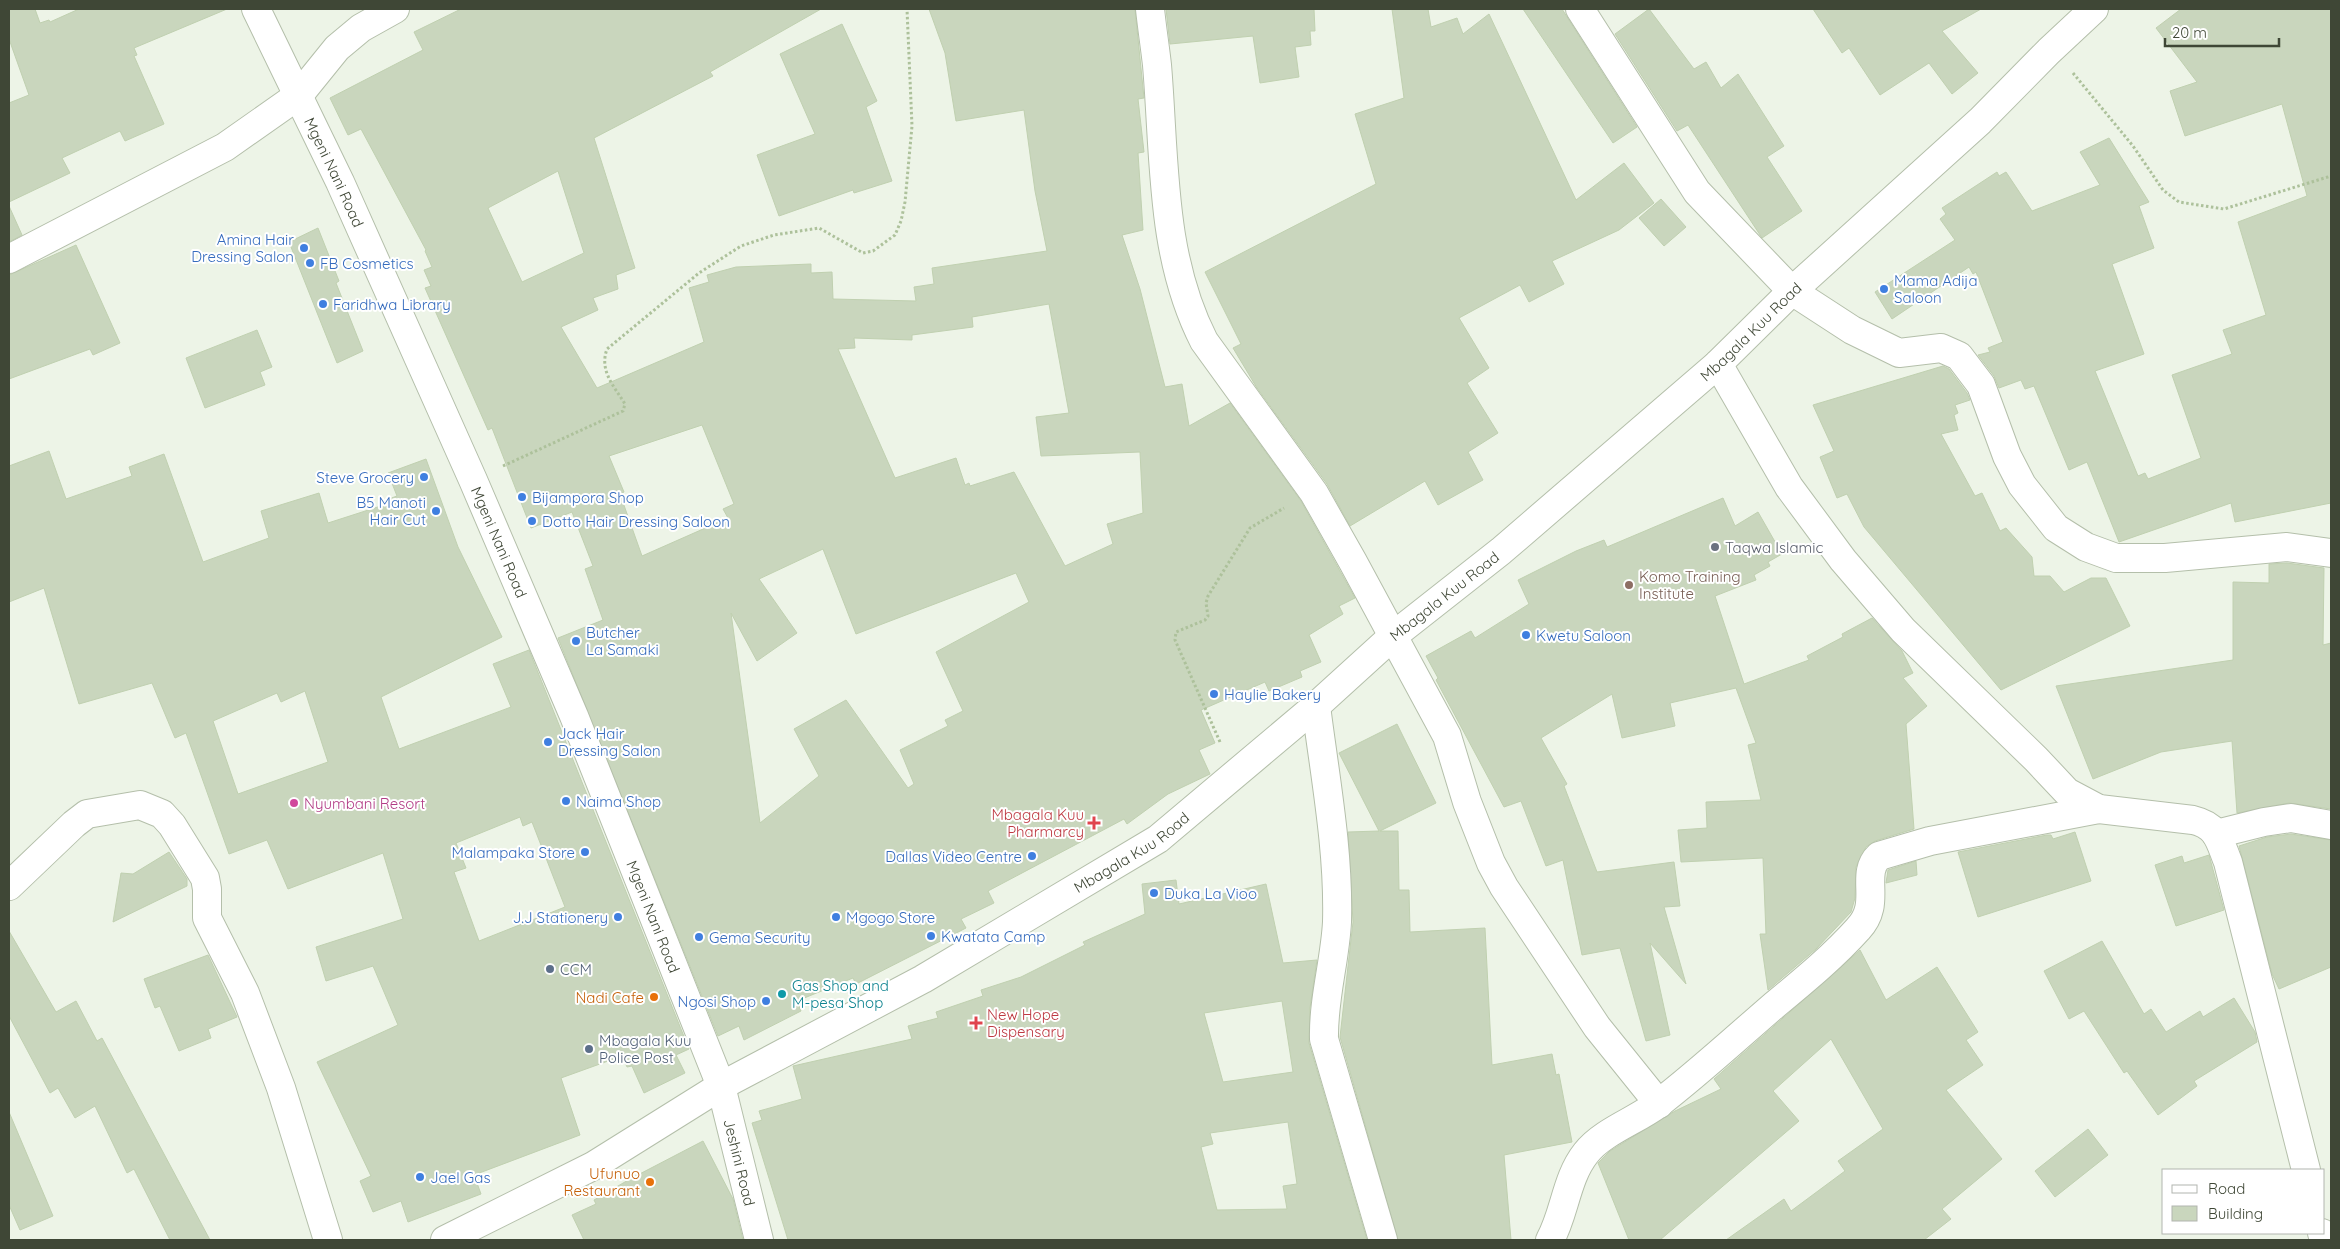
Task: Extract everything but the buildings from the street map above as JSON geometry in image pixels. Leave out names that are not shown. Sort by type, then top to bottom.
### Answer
[{"type":"street","name":"Mgeni Nani Road","points":[[256,9],[299,96],[473,480],[574,716],[721,1086]]},
{"type":"street","points":[[9,259],[225,147],[299,96],[337,48],[361,28],[396,9]]},
{"type":"street","points":[[1150,9],[1157,65],[1163,181],[1177,265],[1190,314],[1204,341],[1314,493],[1393,636],[1447,736],[1470,811],[1490,863],[1598,1027],[1659,1104]]},
{"type":"street","points":[[1580,9],[1697,192],[1792,291],[1852,330],[1899,353],[1941,348],[1959,356],[1982,385],[2008,456],[2022,485],[2056,528],[2086,547],[2116,558],[2165,558],[2288,547],[2331,553]]},
{"type":"street","name":"Mbagala Kuu Road","points":[[445,1240],[594,1166],[721,1086],[923,979],[1158,839],[1316,706],[1393,636],[1501,551],[1718,364],[1792,291],[1980,121],[2049,50],[2094,9]]},
{"type":"street","points":[[1718,364],[1789,487],[1843,560],[1903,630],[2036,759],[2067,792],[2099,809]]},
{"type":"street","points":[[1316,706],[1337,880],[1336,924],[1324,1019],[1324,1039],[1383,1240]]},
{"type":"street","points":[[9,886],[87,814],[99,810],[140,805],[162,814],[172,825],[205,878],[207,918],[245,993],[281,1088],[328,1240]]},
{"type":"street","points":[[1550,1240],[1577,1168],[1586,1153],[1596,1143],[1659,1104],[1822,965],[1859,929],[1870,912],[1870,870],[1873,862],[1879,856],[1930,841],[2099,809],[2193,820],[2206,823],[2216,834],[2228,862],[2306,1169]]},
{"type":"street","points":[[2216,834],[2264,822],[2291,818],[2331,825]]},
{"type":"street","name":"Jeshini Road","points":[[721,1086],[759,1240]]},
{"type":"path","points":[[473,480],[623,411],[625,404],[604,370],[604,358],[607,349],[699,274],[741,246],[774,234],[819,228],[863,253],[874,251],[895,235],[901,221],[905,202],[912,126],[907,9]]},
{"type":"path","points":[[2049,50],[2082,82],[2133,146],[2163,190],[2179,202],[2224,209],[2331,176]]},
{"type":"path","points":[[1237,773],[1226,757],[1175,640],[1176,632],[1205,620],[1208,616],[1206,603],[1208,596],[1250,528],[1314,493]]},
{"type":"place","name":"Amina Hair Dressing Salon","points":[[304,248]]},
{"type":"place","name":"FB Cosmetics","points":[[310,263]]},
{"type":"place","name":"Mama Adija Saloon","points":[[1884,289]]},
{"type":"place","name":"Faridhwa Library","points":[[323,304]]},
{"type":"place","name":"Steve Grocery","points":[[424,477]]},
{"type":"place","name":"Bijampora Shop","points":[[522,497]]},
{"type":"place","name":"B5 Manoti Hair Cut","points":[[436,511]]},
{"type":"place","name":"Dotto Hair Dressing Saloon","points":[[532,521]]},
{"type":"place","name":"Taqwa Islamic","points":[[1715,547]]},
{"type":"place","name":"Komo Training Institute","points":[[1629,585]]},
{"type":"place","name":"Kwetu Saloon","points":[[1526,635]]},
{"type":"place","name":"Butcher La Samaki","points":[[576,641]]},
{"type":"place","name":"Haylie Bakery","points":[[1214,694]]},
{"type":"place","name":"Jack Hair Dressing Salon","points":[[548,742]]},
{"type":"place","name":"Naima Shop","points":[[566,801]]},
{"type":"place","name":"Nyumbani Resort","points":[[294,803]]},
{"type":"place","name":"Mbagala Kuu Pharmarcy","points":[[1094,823]]},
{"type":"place","name":"Malampaka Store","points":[[585,852]]},
{"type":"place","name":"Dallas Video Centre","points":[[1032,856]]},
{"type":"place","name":"Duka La Vioo","points":[[1154,893]]},
{"type":"place","name":"J.J Stationery","points":[[618,917]]},
{"type":"place","name":"Mgogo Store","points":[[836,917]]},
{"type":"place","name":"Kwatata Camp","points":[[931,936]]},
{"type":"place","name":"Gema Security","points":[[699,937]]},
{"type":"place","name":"CCM","points":[[550,969]]},
{"type":"place","name":"Gas Shop and M-pesa Shop","points":[[782,994]]},
{"type":"place","name":"Nadi Cafe","points":[[654,997]]},
{"type":"place","name":"Ngosi Shop","points":[[766,1001]]},
{"type":"place","name":"New Hope Dispensary","points":[[976,1023]]},
{"type":"place","name":"Mbagala Kuu Police Post","points":[[589,1049]]},
{"type":"place","name":"Jael Gas","points":[[420,1177]]},
{"type":"place","name":"Ufunuo Restaurant","points":[[650,1182]]}]
